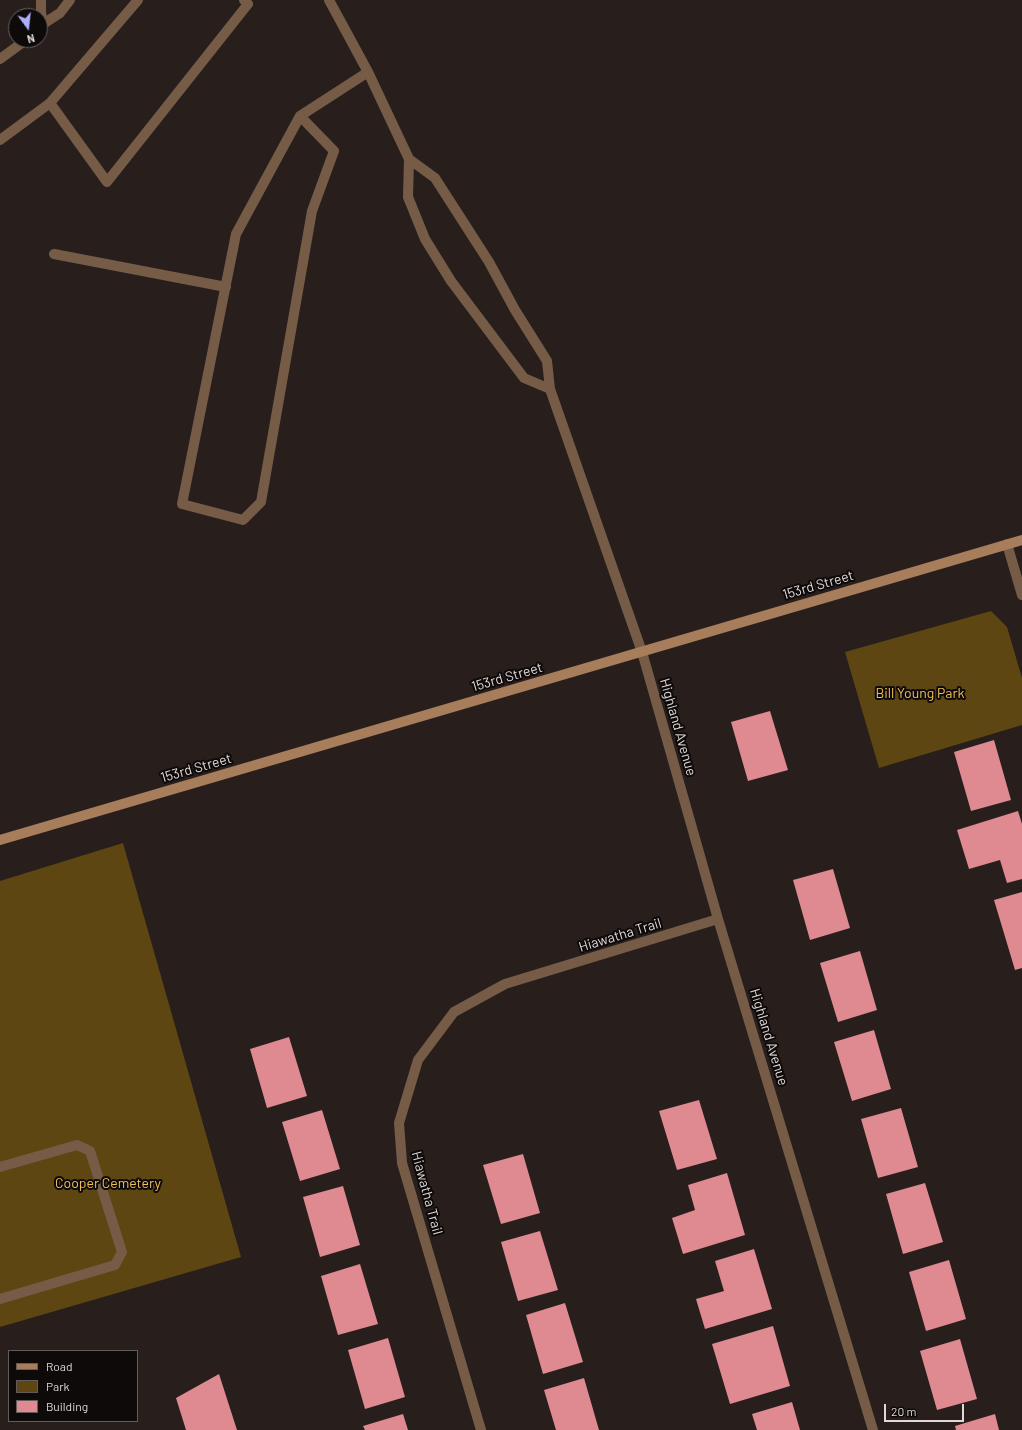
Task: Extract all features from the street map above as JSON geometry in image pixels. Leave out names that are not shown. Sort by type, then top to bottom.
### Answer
[{"type":"street","points":[[48,22],[60,13],[70,0]]},
{"type":"street","points":[[0,140],[50,103],[138,0]]},
{"type":"street","points":[[330,0],[368,72],[409,159],[408,197],[424,239],[450,281],[524,378],[550,389]]},
{"type":"street","points":[[50,103],[107,182],[248,1]]},
{"type":"street","points":[[0,59],[15,48]]},
{"type":"street","points":[[300,116],[334,151],[312,211],[260,502],[243,520],[182,504],[236,234],[300,116],[368,72]]},
{"type":"street","name":"Highland Avenue","points":[[409,159],[435,178],[489,262],[515,310],[547,361],[550,389],[642,652],[718,919],[873,1430]]},
{"type":"street","points":[[54,254],[226,287]]},
{"type":"street","name":"153rd Street","points":[[0,840],[1022,540]]},
{"type":"street","points":[[1007,544],[1022,595]]},
{"type":"street","name":"Hiawatha Trail","points":[[481,1430],[402,1163],[399,1123],[418,1060],[454,1012],[505,984],[718,919]]},
{"type":"street","points":[[0,1167],[77,1144],[90,1151],[122,1252],[115,1265],[0,1299]]},
{"type":"green space","name":"Bill Young Park","points":[[991,611],[1007,627],[1022,678],[1022,725],[879,768],[845,652]]},
{"type":"green space","name":"Cooper Cemetery","points":[[123,843],[241,1257],[0,1327],[0,881]]},
{"type":"building","points":[[770,711],[788,770],[748,781],[731,722]]},
{"type":"building","points":[[994,740],[1011,800],[971,811],[954,752]]},
{"type":"building","points":[[1018,811],[1022,824],[1022,879],[1007,883],[1000,860],[969,869],[957,830]]},
{"type":"building","points":[[833,869],[850,928],[810,940],[793,880]]},
{"type":"building","points":[[1022,892],[1022,968],[1015,970],[994,900]]},
{"type":"building","points":[[860,951],[877,1010],[838,1022],[820,963]]},
{"type":"building","points":[[874,1030],[891,1089],[852,1101],[834,1042]]},
{"type":"building","points":[[289,1037],[307,1096],[267,1108],[250,1049]]},
{"type":"building","points":[[699,1100],[717,1159],[677,1170],[659,1111]]},
{"type":"building","points":[[901,1108],[918,1167],[878,1178],[861,1119]]},
{"type":"building","points":[[322,1110],[340,1169],[300,1181],[282,1122]]},
{"type":"building","points":[[523,1154],[540,1213],[501,1224],[483,1165]]},
{"type":"building","points":[[727,1173],[745,1235],[683,1254],[672,1218],[695,1210],[688,1185]]},
{"type":"building","points":[[925,1183],[943,1242],[903,1254],[886,1194]]},
{"type":"building","points":[[343,1186],[360,1245],[320,1257],[303,1197]]},
{"type":"building","points":[[540,1231],[558,1290],[518,1301],[501,1242]]},
{"type":"building","points":[[754,1249],[772,1309],[705,1329],[696,1299],[724,1291],[715,1261]]},
{"type":"building","points":[[949,1260],[966,1319],[926,1331],[909,1272]]},
{"type":"building","points":[[360,1264],[378,1324],[338,1335],[321,1276]]},
{"type":"building","points":[[565,1303],[583,1362],[543,1374],[526,1315]]},
{"type":"building","points":[[773,1326],[790,1386],[730,1404],[712,1344]]},
{"type":"building","points":[[388,1338],[405,1397],[365,1409],[348,1350]]},
{"type":"building","points":[[960,1339],[977,1399],[937,1410],[920,1351]]},
{"type":"building","points":[[219,1374],[237,1430],[186,1430],[176,1398]]},
{"type":"building","points":[[584,1378],[599,1430],[556,1430],[544,1390]]},
{"type":"building","points":[[792,1402],[800,1430],[757,1430],[752,1414]]},
{"type":"building","points":[[403,1414],[408,1430],[365,1430],[363,1426]]},
{"type":"building","points":[[995,1414],[999,1430],[956,1430],[955,1426]]}]
